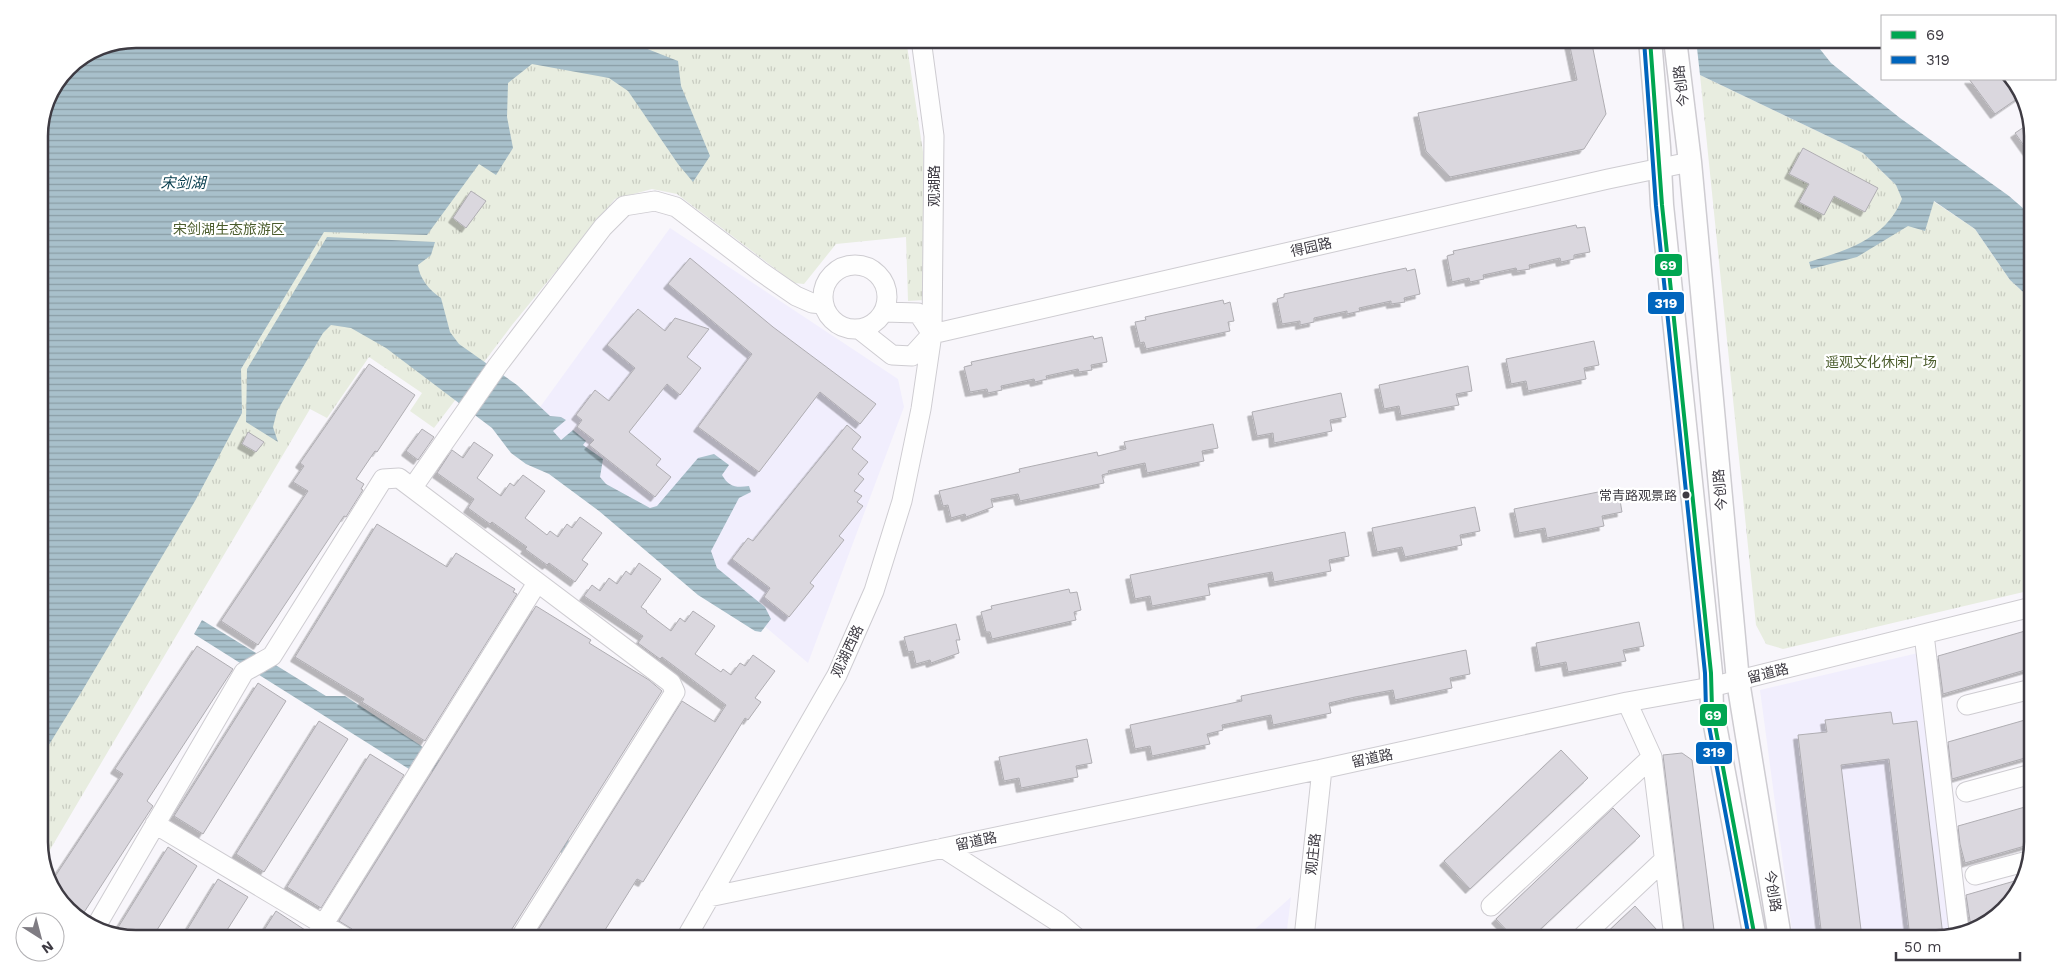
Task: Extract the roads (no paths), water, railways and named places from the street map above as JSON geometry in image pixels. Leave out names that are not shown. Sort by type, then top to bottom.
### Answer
[{"type":"main road","name":"今创路","points":[[1651,48],[1662,205],[1712,709],[1753,929]]},
{"type":"main road","name":"今创路","points":[[1676,48],[1690,162],[1738,680],[1779,929]]},
{"type":"street","name":"观湖路","points":[[922,48],[934,136],[932,334]]},
{"type":"street","name":"得园路","points":[[932,334],[1690,162]]},
{"type":"street","points":[[413,488],[498,365],[603,227],[624,206],[655,201],[676,207],[796,296],[812,303],[824,304]]},
{"type":"street","points":[[858,264],[872,270],[884,281],[887,291],[887,302],[884,312],[878,320],[859,330],[848,329],[838,325],[830,318],[824,304],[824,287],[829,277],[837,270],[858,264]]},
{"type":"street","points":[[859,330],[892,355],[912,356],[932,334],[918,313],[884,312]]},
{"type":"street","name":"观湖西路","points":[[691,929],[837,675],[874,591],[902,501],[921,409],[932,334]]},
{"type":"street","points":[[99,921],[244,672],[272,656],[383,479],[399,478],[671,683],[675,692],[526,929]]},
{"type":"street","points":[[321,929],[537,583]]},
{"type":"street","name":"留道路","points":[[709,897],[1322,769],[1627,702],[1711,687],[2024,609]]},
{"type":"street","points":[[1924,634],[1959,926]]},
{"type":"street","points":[[1967,705],[2024,691]]},
{"type":"street","points":[[1627,702],[1652,758],[1671,929]]},
{"type":"street","points":[[1491,906],[1652,758]]},
{"type":"street","name":"观庄路","points":[[1305,929],[1322,769]]},
{"type":"street","points":[[1966,792],[2024,776]]},
{"type":"street","points":[[155,824],[314,929]]},
{"type":"street","points":[[943,848],[1066,929]]},
{"type":"street","points":[[1591,929],[1664,860]]},
{"type":"street","points":[[1975,875],[2020,863]]},
{"type":"water","name":"宋剑湖","points":[[124,48],[645,48],[678,61],[681,86],[710,156],[693,182],[678,164],[628,91],[609,78],[532,64],[508,83],[507,117],[513,148],[496,175],[479,164],[427,235],[324,232],[241,369],[242,413],[195,501],[48,746],[48,130],[49,118],[54,102],[62,87],[73,73],[87,62],[102,54]]},
{"type":"water","points":[[1697,48],[1819,48],[1831,63],[1900,118],[2009,196],[2023,208],[2023,292],[2010,280],[1975,229],[1934,201],[1925,231],[1908,226],[1857,257],[1811,269],[1809,262],[1837,253],[1864,241],[1886,224],[1895,213],[1902,199],[1896,185],[1863,153],[1700,75]]},
{"type":"water","points":[[327,237],[435,242],[431,255],[418,265],[420,275],[426,284],[441,298],[450,332],[459,344],[517,385],[550,416],[561,417],[566,420],[553,431],[561,440],[573,430],[586,441],[583,445],[603,459],[600,477],[606,484],[650,508],[657,506],[698,458],[714,454],[729,465],[722,475],[727,482],[733,486],[749,486],[751,492],[739,498],[711,551],[717,568],[765,607],[771,619],[761,632],[755,631],[698,595],[599,511],[549,474],[526,464],[511,453],[492,428],[386,348],[351,328],[331,325],[323,333],[277,411],[273,427],[278,442],[246,422],[247,369]]},
{"type":"water","points":[[202,620],[326,696],[345,696],[420,745],[436,758],[582,849],[573,860],[414,760],[409,769],[194,634]]},
{"type":"place","name":"常青路观景路","points":[[1686,495]]},
{"type":"park label","name":"宋剑湖生态旅游区","points":[[229,229]]},
{"type":"park label","name":"遥观文化休闲广场","points":[[1881,362]]}]
